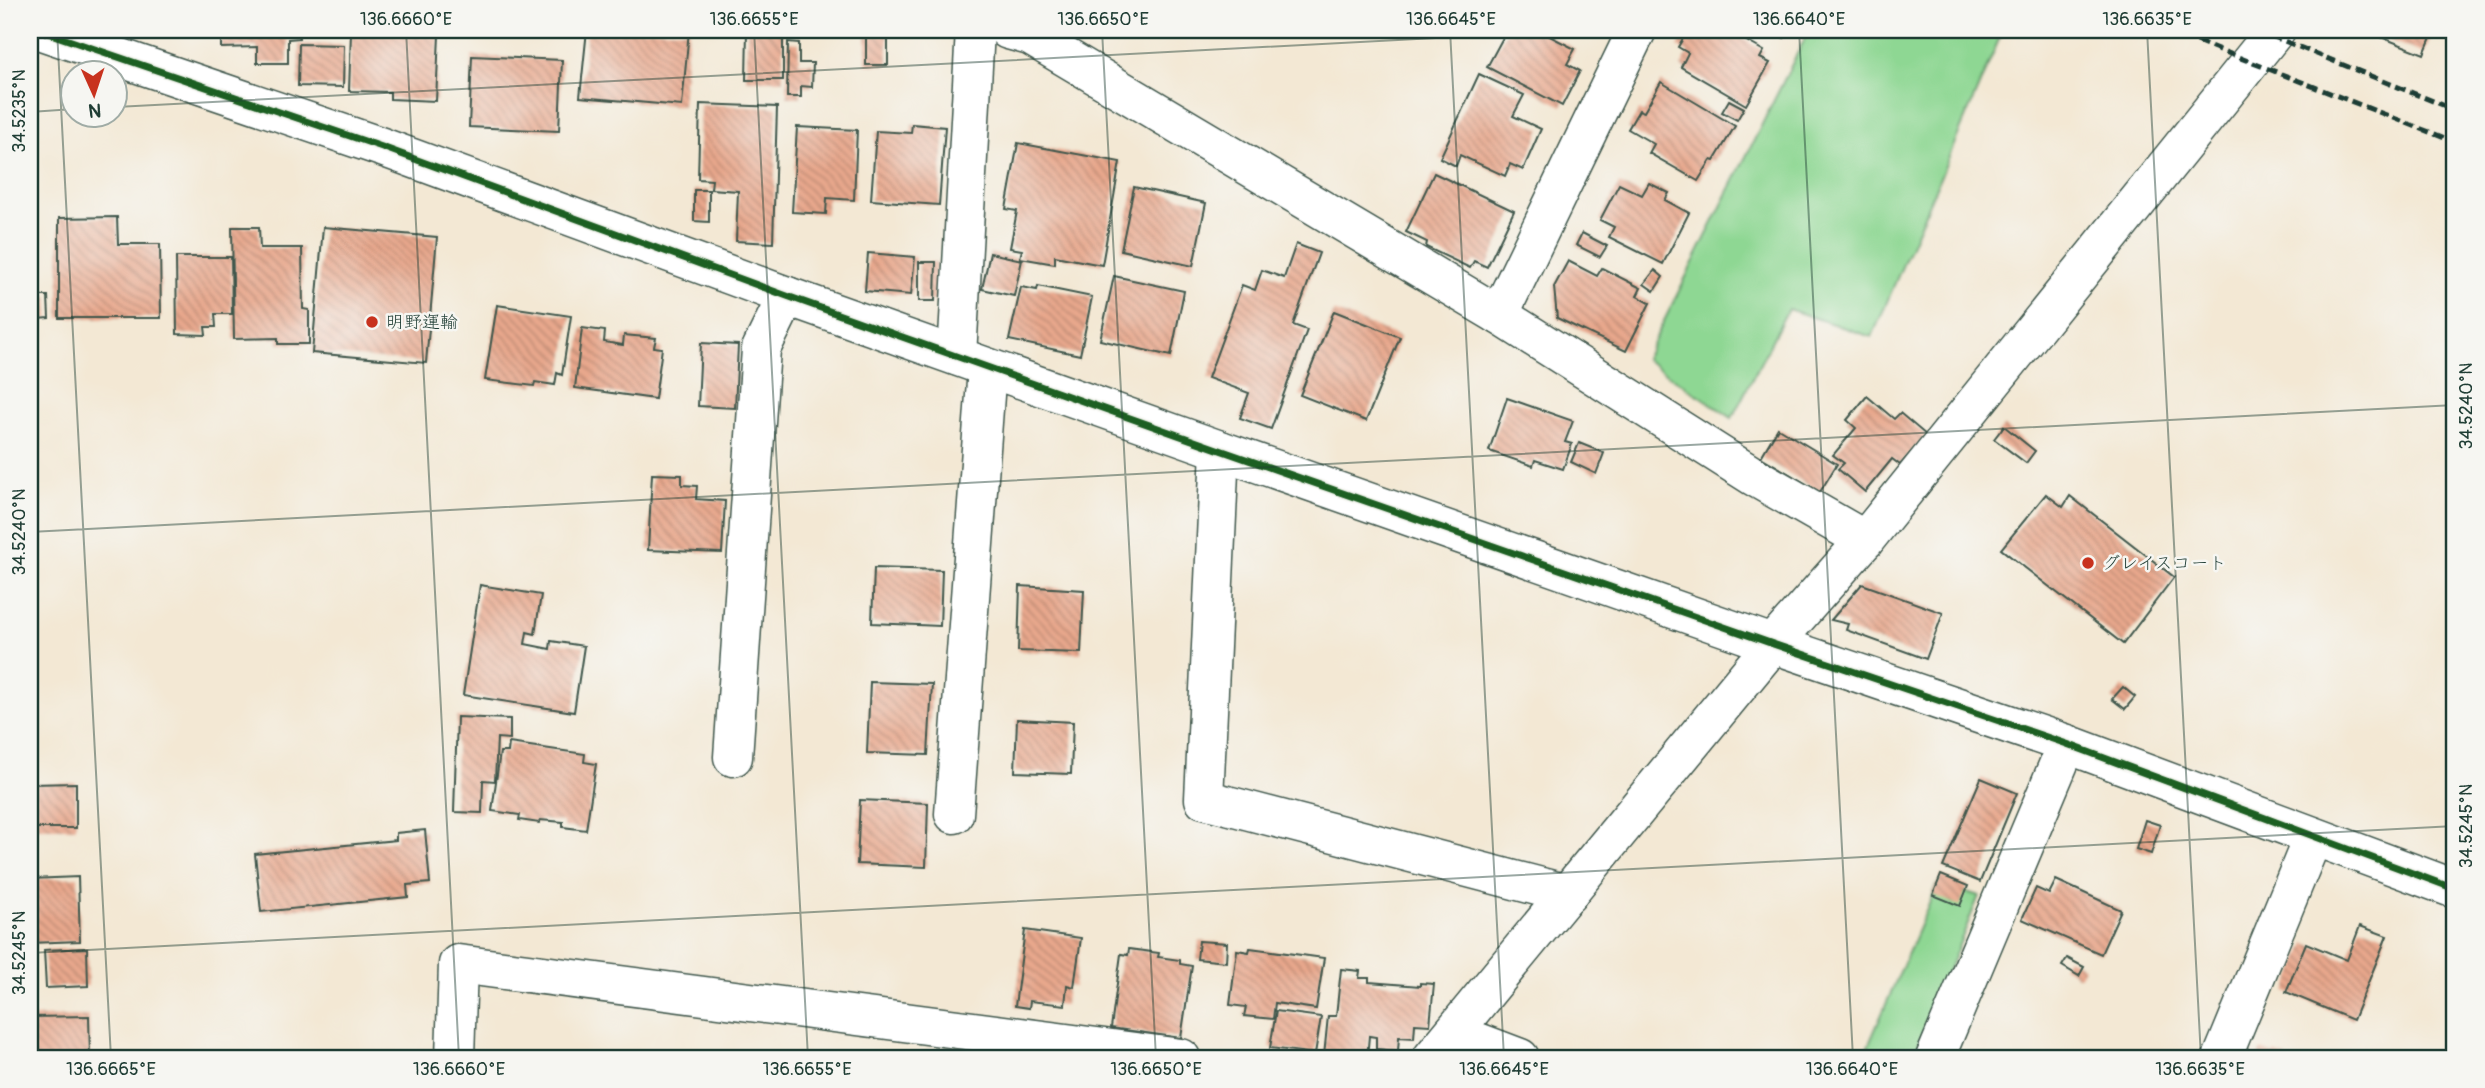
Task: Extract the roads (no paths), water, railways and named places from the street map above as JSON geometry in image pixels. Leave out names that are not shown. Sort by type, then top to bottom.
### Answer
[{"type":"street","points":[[39,30],[382,147],[787,296],[1220,450],[2067,744],[2455,889]]},
{"type":"street","points":[[954,814],[972,362],[975,30]]},
{"type":"street","points":[[1008,30],[1030,36],[1499,315],[1753,477],[1865,540]]},
{"type":"street","points":[[1499,315],[1637,30]]},
{"type":"street","points":[[1443,1045],[1773,644],[1865,540],[2276,30]]},
{"type":"street","points":[[733,757],[761,349],[787,296]]},
{"type":"street","points":[[1220,450],[1205,799],[1568,894]]},
{"type":"street","points":[[1935,1058],[2067,744]]},
{"type":"street","points":[[2222,1058],[2313,837]]},
{"type":"street","points":[[454,1058],[458,964],[1181,1058]]},
{"type":"street","points":[[1443,1045],[1520,1058]]},
{"type":"railway","points":[[2169,30],[2455,142]]},
{"type":"railway","points":[[2257,30],[2455,110]]},
{"type":"place","name":"明野運輸","points":[[372,322]]},
{"type":"place","name":"グレイスコート","points":[[2088,563]]}]
